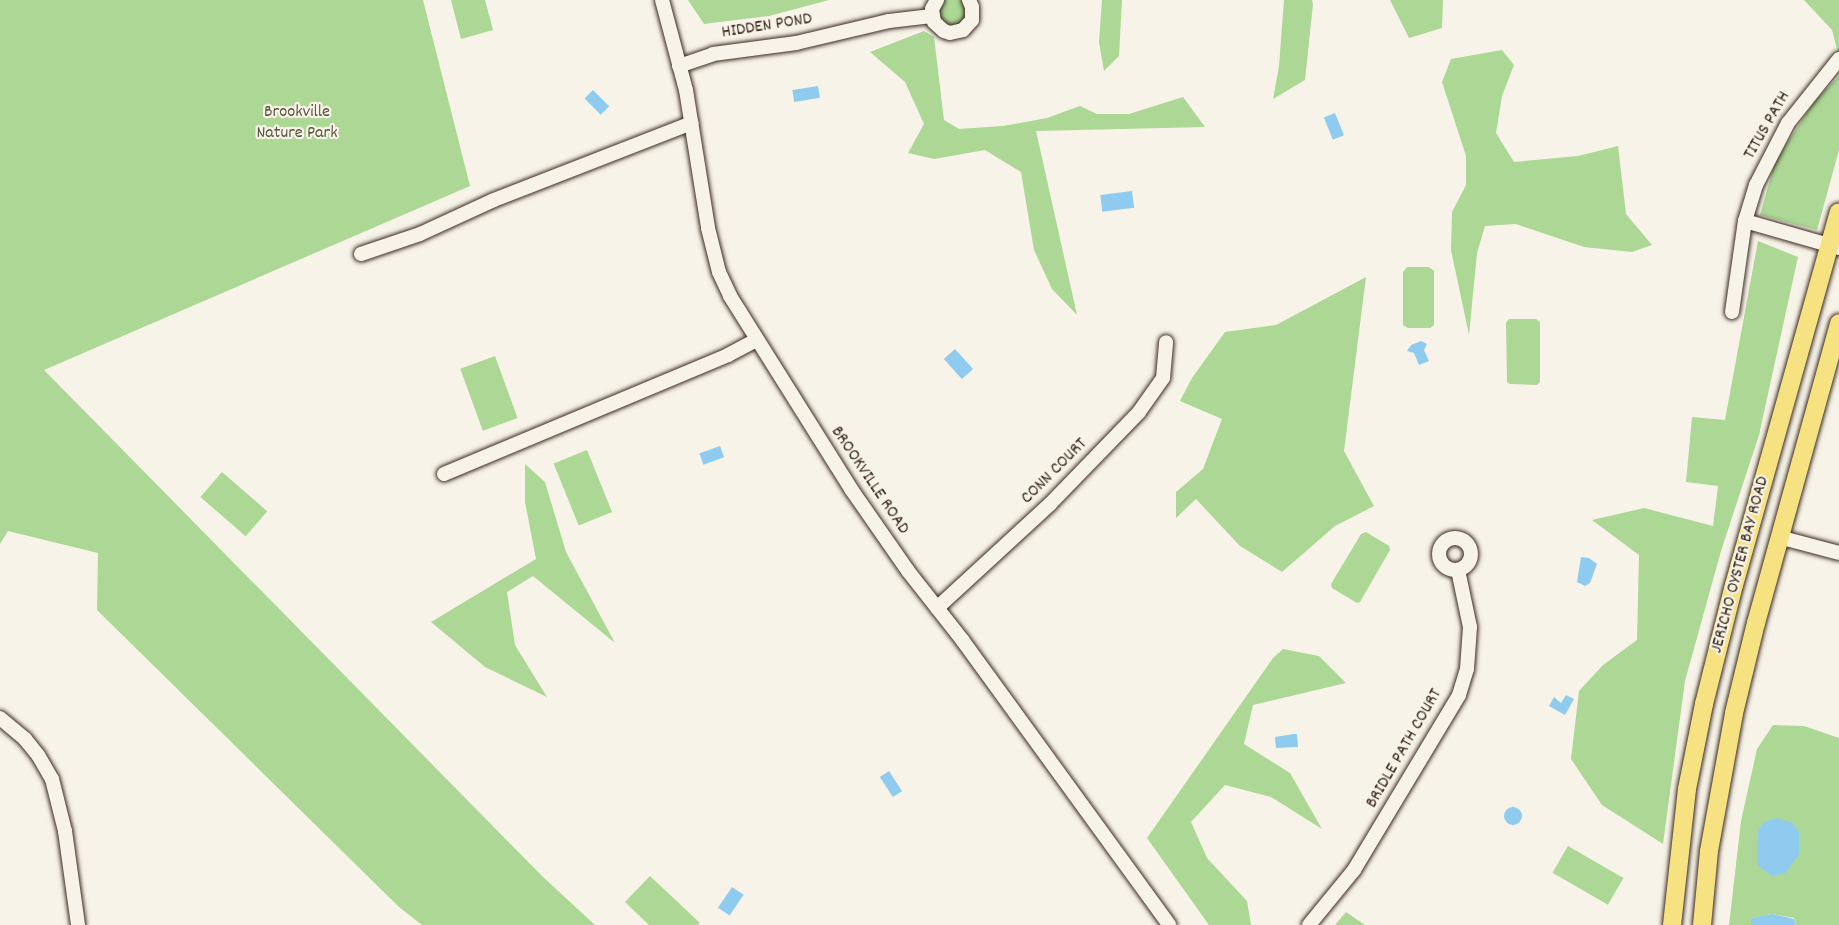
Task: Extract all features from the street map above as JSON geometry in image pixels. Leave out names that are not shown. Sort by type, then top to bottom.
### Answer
[{"type":"main road","name":"JERICHO OYSTER BAY ROAD","points":[[1672,925],[1689,778],[1704,704],[1734,585],[1834,247],[1839,212]]},
{"type":"main road","name":"JERICHO OYSTER BAY ROAD","points":[[1702,925],[1709,851],[1736,702],[1839,323]]},
{"type":"main road","points":[[1689,778],[1720,783]]},
{"type":"street","name":"BROOKVILLE ROAD","points":[[662,0],[692,123],[708,228],[719,272],[756,340],[851,489],[1169,925]]},
{"type":"street","points":[[937,0],[932,16],[938,28],[950,33],[963,30],[968,26],[973,14],[969,0]]},
{"type":"street","name":"HIDDEN POND","points":[[679,66],[713,54],[796,43],[889,21],[932,16]]},
{"type":"street","name":"TITUS PATH","points":[[1732,312],[1745,221],[1756,185],[1788,123],[1839,59]]},
{"type":"street","points":[[361,255],[420,234],[494,200],[692,123]]},
{"type":"street","points":[[1745,221],[1834,247]]},
{"type":"street","points":[[444,474],[728,355],[756,340]]},
{"type":"street","name":"CONN COURT","points":[[937,608],[1050,504],[1139,412],[1163,378],[1166,342]]},
{"type":"street","points":[[1779,537],[1839,553]]},
{"type":"street","name":"BRIDLE PATH COURT","points":[[1309,925],[1354,870],[1458,695],[1467,669],[1470,627],[1458,570]]},
{"type":"street","points":[[0,718],[26,739],[52,779],[65,831],[78,925]]},
{"type":"green space","name":"Brookville Nature Park","points":[[0,0],[423,0],[470,186],[44,370],[542,876],[595,925],[422,925],[399,907],[97,610],[98,553],[8,531],[0,544]]},
{"type":"green space","points":[[451,0],[485,0],[493,30],[461,39]]},
{"type":"green space","points":[[688,0],[829,0],[769,16],[704,24]]},
{"type":"green space","points":[[939,0],[966,0],[966,25],[943,29],[934,8]]},
{"type":"green space","points":[[1102,0],[1122,0],[1119,56],[1104,71],[1099,42]]},
{"type":"green space","points":[[1284,0],[1312,0],[1305,80],[1273,99],[1279,66]]},
{"type":"green space","points":[[1390,0],[1443,0],[1442,28],[1409,38]]},
{"type":"green space","points":[[1804,0],[1839,0],[1839,57],[1832,30]]},
{"type":"green space","points":[[924,31],[934,37],[944,120],[959,129],[1003,126],[1047,118],[1080,106],[1097,114],[1129,114],[1183,97],[1205,127],[1036,131],[1077,315],[1052,289],[1034,250],[1021,172],[985,150],[934,159],[908,153],[924,124],[905,82],[870,52]]},
{"type":"green space","points":[[1502,50],[1514,65],[1502,96],[1496,133],[1514,162],[1578,156],[1618,146],[1626,214],[1652,245],[1632,252],[1584,247],[1516,224],[1485,226],[1477,253],[1469,335],[1451,250],[1452,212],[1466,185],[1466,156],[1442,82],[1451,59]]},
{"type":"green space","points":[[1839,76],[1839,150],[1817,230],[1760,215],[1775,162],[1814,102]]},
{"type":"green space","points":[[1758,241],[1798,257],[1759,435],[1721,551],[1685,681],[1663,844],[1602,805],[1571,759],[1579,691],[1603,665],[1637,640],[1639,555],[1592,520],[1644,508],[1713,526],[1718,486],[1686,482],[1692,417],[1725,420]]},
{"type":"green space","points":[[1407,267],[1429,267],[1434,271],[1434,325],[1430,328],[1408,328],[1403,325],[1403,272]]},
{"type":"green space","points":[[1366,277],[1344,451],[1374,506],[1335,526],[1282,572],[1240,546],[1196,499],[1176,518],[1176,492],[1203,469],[1222,419],[1180,401],[1192,378],[1225,332],[1276,325]]},
{"type":"green space","points":[[1509,319],[1536,319],[1540,322],[1540,382],[1537,385],[1507,382],[1506,323]]},
{"type":"green space","points":[[495,356],[518,418],[483,431],[460,369]]},
{"type":"green space","points":[[587,450],[612,512],[579,526],[554,463]]},
{"type":"green space","points":[[525,464],[545,482],[566,552],[615,643],[533,576],[507,592],[515,645],[547,697],[485,667],[431,622],[536,559],[525,502]]},
{"type":"green space","points":[[222,472],[267,511],[246,536],[200,497]]},
{"type":"green space","points":[[1366,532],[1389,546],[1390,550],[1360,602],[1357,603],[1332,588],[1331,584],[1361,534]]},
{"type":"green space","points":[[1283,649],[1319,656],[1346,683],[1253,705],[1244,744],[1290,773],[1322,829],[1271,797],[1225,785],[1191,822],[1207,858],[1247,901],[1251,925],[1209,925],[1147,838],[1273,658]]},
{"type":"green space","points":[[1773,725],[1804,726],[1839,738],[1839,925],[1796,925],[1794,918],[1772,914],[1752,918],[1751,925],[1729,925],[1741,821],[1757,749]]},
{"type":"green space","points":[[1568,846],[1623,878],[1608,905],[1552,873]]},
{"type":"green space","points":[[650,876],[700,923],[698,925],[649,925],[625,902]]},
{"type":"green space","points":[[1346,912],[1365,925],[1335,925]]},
{"type":"water","points":[[818,86],[820,98],[794,102],[792,90]]},
{"type":"water","points":[[593,90],[609,106],[601,115],[585,98]]},
{"type":"water","points":[[1335,113],[1344,135],[1333,140],[1324,117]]},
{"type":"water","points":[[1132,191],[1134,208],[1102,212],[1100,195]]},
{"type":"water","points":[[1421,341],[1427,344],[1424,350],[1429,361],[1419,365],[1414,353],[1407,351],[1411,345]]},
{"type":"water","points":[[955,349],[973,369],[962,379],[944,359]]},
{"type":"water","points":[[720,446],[724,457],[703,465],[699,454]]},
{"type":"water","points":[[1581,557],[1589,558],[1597,564],[1590,583],[1585,586],[1577,582]]},
{"type":"water","points":[[1566,695],[1574,699],[1565,715],[1549,706],[1554,697],[1561,703]]},
{"type":"water","points":[[1297,734],[1298,747],[1276,748],[1275,737]]},
{"type":"water","points":[[889,771],[902,791],[893,797],[880,777]]},
{"type":"water","points":[[1513,807],[1519,810],[1522,816],[1519,822],[1513,825],[1507,822],[1504,816],[1507,810]]},
{"type":"water","points":[[1776,818],[1793,823],[1799,832],[1799,854],[1786,873],[1772,876],[1757,865],[1758,831],[1764,822]]},
{"type":"water","points":[[732,887],[744,895],[730,916],[718,908]]},
{"type":"water","points":[[1772,914],[1794,919],[1796,925],[1751,925],[1751,918]]}]
